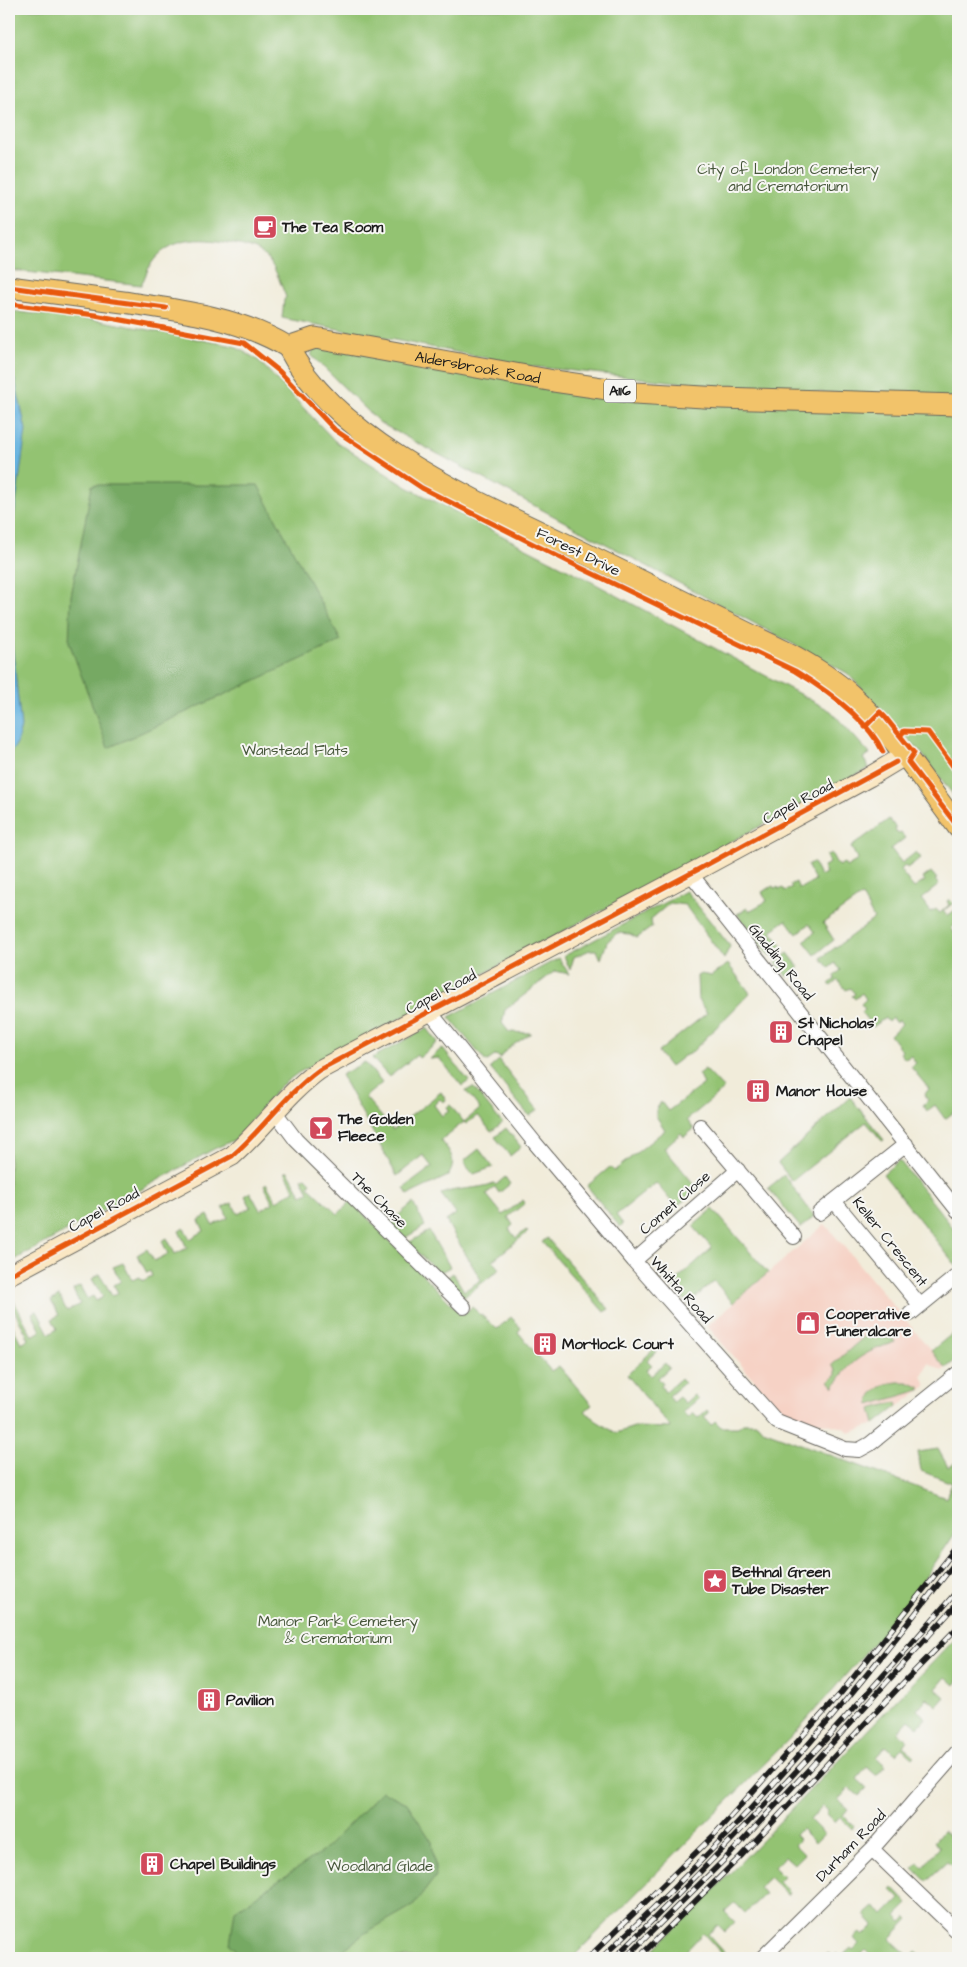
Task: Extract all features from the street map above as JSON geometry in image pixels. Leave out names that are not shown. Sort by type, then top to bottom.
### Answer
[{"type":"main road","points":[[9,287],[166,308],[208,316],[267,334],[288,346]]},
{"type":"main road","name":"Aldersbrook Road","points":[[288,346],[315,338],[554,381],[635,393],[721,398],[958,404]]},
{"type":"main road","name":"Forest Drive","points":[[288,346],[297,364],[321,394],[352,422],[437,481],[807,663],[836,683],[852,696],[892,739],[958,827]]},
{"type":"street","name":"Capel Road","points":[[9,1275],[232,1156],[250,1141],[296,1088],[320,1070],[690,874],[904,756]]},
{"type":"street","name":"Gladding Road","points":[[690,874],[958,1211]]},
{"type":"street","name":"Whitta Road","points":[[430,1012],[535,1143],[634,1261],[777,1422],[845,1449],[859,1450],[870,1444],[958,1373]]},
{"type":"street","name":"The Chase","points":[[276,1112],[296,1140],[464,1307]]},
{"type":"street","points":[[700,1126],[794,1237]]},
{"type":"street","name":"Keller Crescent","points":[[819,1213],[906,1144]]},
{"type":"street","name":"Comet Close","points":[[634,1261],[738,1170]]},
{"type":"street","name":"Keller Crescent","points":[[834,1201],[915,1309],[958,1275]]},
{"type":"street","name":"Durham Road","points":[[766,1957],[872,1849],[958,1751]]},
{"type":"street","points":[[872,1849],[958,1932]]},
{"type":"shaded area","points":[[825,1224],[946,1368],[942,1371],[929,1363],[922,1375],[926,1386],[875,1424],[849,1433],[845,1428],[784,1414],[707,1326]]},
{"type":"green space","name":"City of London Cemetery and Crematorium","points":[[9,9],[958,9],[958,398],[743,389],[527,366],[282,318],[286,297],[277,274],[267,258],[251,248],[218,241],[186,241],[167,248],[151,264],[141,285],[9,270]]},
{"type":"green space","name":"Wanstead Flats","points":[[9,311],[102,321],[234,346],[258,360],[335,441],[407,487],[579,575],[831,711],[870,754],[863,758],[869,768],[298,1073],[279,1087],[236,1139],[214,1149],[9,1263]]},
{"type":"green space","points":[[316,343],[616,396],[958,409],[958,801],[919,750],[847,673],[380,423],[311,355]]},
{"type":"green space","points":[[92,485],[258,485],[341,641],[108,748],[69,642],[71,596]]},
{"type":"green space","points":[[889,819],[898,834],[901,833],[905,838],[891,849],[902,863],[916,852],[921,858],[907,868],[905,866],[900,870],[914,888],[925,881],[923,878],[931,872],[937,879],[935,880],[939,885],[921,899],[931,912],[936,909],[940,913],[949,905],[947,901],[949,899],[953,903],[943,911],[947,916],[958,908],[958,923],[951,928],[958,938],[958,1109],[945,1119],[935,1105],[927,1111],[923,1105],[928,1100],[924,1095],[929,1089],[911,1067],[916,1063],[911,1056],[905,1059],[900,1053],[902,1051],[890,1035],[902,1024],[899,1020],[896,1023],[892,1018],[888,1022],[885,1018],[873,1027],[861,1012],[865,1009],[861,1004],[866,999],[862,993],[855,999],[852,996],[855,994],[850,988],[846,990],[838,980],[831,986],[829,984],[841,970],[835,963],[829,968],[821,958],[874,919],[862,896],[823,923],[834,940],[815,955],[804,941],[815,932],[809,924],[797,934],[786,920],[771,931],[782,946],[770,956],[737,914],[747,908],[749,911],[767,901],[762,892],[773,886],[775,889],[778,887],[779,890],[783,888],[785,891],[792,888],[790,885],[796,882],[799,889],[815,880],[807,865],[813,862],[820,876],[826,873],[823,867],[829,863],[826,856],[831,853],[838,866],[844,863],[846,867],[858,860],[851,847]]},
{"type":"green space","points":[[686,891],[730,946],[724,959],[685,905],[670,903],[651,919],[652,927],[637,938],[630,934],[617,933],[607,942],[601,959],[596,950],[590,950],[574,957],[570,970],[564,956]]},
{"type":"green space","points":[[788,953],[799,967],[787,977],[776,962]]},
{"type":"green space","points":[[559,958],[569,974],[555,971],[505,1010],[502,1023],[509,1032],[531,1033],[509,1048],[500,1058],[496,1055],[486,1062],[449,1017]]},
{"type":"green space","points":[[728,964],[750,993],[691,1053],[670,1067],[658,1052],[707,1013],[698,1000],[697,976],[701,974],[711,976]]},
{"type":"green space","points":[[427,1028],[438,1042],[419,1058],[417,1055],[389,1077],[372,1058]]},
{"type":"green space","points":[[442,1048],[469,1081],[462,1086],[439,1058],[430,1059]]},
{"type":"green space","points":[[499,1060],[538,1110],[529,1116],[490,1068]]},
{"type":"green space","points":[[365,1062],[382,1083],[365,1097],[393,1130],[441,1092],[446,1100],[443,1102],[440,1099],[434,1105],[442,1116],[449,1111],[447,1107],[450,1105],[464,1122],[441,1140],[453,1161],[448,1176],[408,1195],[404,1188],[432,1167],[423,1155],[397,1176],[341,1075]]},
{"type":"green space","points":[[705,1069],[724,1089],[687,1120],[694,1129],[684,1137],[681,1133],[664,1148],[698,1189],[676,1207],[656,1183],[616,1215],[623,1224],[620,1227],[587,1186],[610,1167],[614,1171],[665,1130],[656,1116],[656,1110],[661,1102],[668,1111],[704,1084],[698,1074]]},
{"type":"green space","points":[[473,1087],[502,1123],[491,1132],[478,1115],[466,1124],[464,1122],[480,1109],[466,1091]]},
{"type":"green space","points":[[850,1097],[884,1140],[882,1141],[866,1122],[792,1181],[778,1163]]},
{"type":"green space","points":[[506,1128],[521,1147],[510,1156],[495,1137]]},
{"type":"green space","points":[[479,1149],[493,1167],[474,1174],[470,1172],[464,1161]]},
{"type":"green space","points":[[899,1160],[958,1234],[958,1268],[883,1174]]},
{"type":"green space","name":"Manor Park Cemetery & Crematorium","points":[[288,1171],[302,1195],[309,1192],[302,1179],[306,1177],[311,1182],[308,1186],[338,1214],[351,1201],[462,1315],[472,1307],[497,1329],[511,1317],[521,1328],[518,1332],[551,1371],[559,1366],[592,1405],[585,1411],[595,1420],[616,1433],[634,1427],[671,1428],[627,1375],[654,1349],[656,1352],[647,1360],[652,1365],[646,1370],[651,1376],[665,1363],[669,1368],[658,1378],[663,1384],[661,1386],[665,1392],[680,1379],[684,1383],[669,1396],[673,1402],[679,1397],[685,1403],[694,1395],[698,1399],[683,1412],[688,1418],[693,1413],[698,1418],[707,1410],[709,1413],[704,1417],[711,1425],[715,1421],[721,1427],[738,1427],[743,1423],[757,1423],[763,1430],[946,1498],[952,1483],[921,1471],[918,1452],[938,1449],[948,1467],[958,1461],[958,1529],[905,1607],[796,1732],[572,1958],[9,1958],[9,1345],[13,1343],[9,1334],[9,1326],[12,1325],[21,1343],[29,1339],[9,1301],[13,1299],[32,1336],[41,1331],[32,1313],[37,1311],[49,1334],[57,1329],[52,1319],[59,1315],[51,1301],[59,1296],[67,1311],[80,1304],[73,1290],[80,1286],[87,1299],[93,1296],[96,1301],[103,1297],[92,1279],[100,1274],[112,1296],[118,1293],[114,1285],[121,1281],[113,1267],[123,1263],[132,1280],[140,1277],[142,1281],[152,1276],[150,1271],[147,1273],[137,1255],[147,1249],[154,1261],[168,1254],[162,1241],[167,1238],[175,1254],[187,1248],[179,1231],[184,1228],[190,1239],[204,1231],[199,1220],[208,1215],[213,1225],[228,1218],[223,1207],[232,1203],[238,1214],[251,1207],[245,1196],[250,1192],[260,1210],[273,1203],[264,1185],[266,1183],[276,1201],[295,1190],[285,1172]]},
{"type":"green space","points":[[784,1175],[814,1216],[801,1228],[768,1188]]},
{"type":"green space","points":[[505,1177],[510,1184],[499,1193],[495,1187],[486,1194],[503,1215],[523,1200],[525,1203],[508,1217],[513,1225],[509,1229],[516,1238],[526,1230],[528,1232],[493,1260],[500,1269],[464,1297],[445,1279],[453,1273],[464,1291],[481,1280],[446,1221],[456,1214],[441,1194],[494,1183],[496,1185]]},
{"type":"green space","points":[[413,1203],[425,1226],[403,1239],[388,1224]]},
{"type":"green space","points":[[713,1209],[768,1273],[733,1303],[714,1281],[688,1304],[668,1281],[672,1278],[675,1281],[712,1248],[693,1226]]},
{"type":"green space","points":[[429,1231],[450,1267],[439,1273],[408,1243]]},
{"type":"green space","points":[[547,1238],[609,1309],[604,1312],[542,1242]]},
{"type":"green space","points":[[873,1329],[880,1335],[893,1339],[895,1342],[867,1353],[853,1363],[840,1377],[834,1387],[829,1381],[836,1375],[836,1370],[832,1365]]},
{"type":"green space","points":[[958,1329],[958,1358],[946,1368],[931,1351]]},
{"type":"green space","points":[[907,1382],[920,1387],[920,1390],[870,1405],[871,1396],[874,1392],[883,1386]]},
{"type":"green space","points":[[897,1402],[898,1406],[875,1424],[871,1409]]},
{"type":"green space","points":[[958,1636],[958,1681],[955,1685],[946,1677],[936,1689],[945,1697],[937,1706],[927,1698],[917,1710],[926,1718],[918,1727],[909,1720],[898,1732],[907,1740],[903,1746],[915,1756],[913,1758],[902,1748],[896,1754],[886,1746],[876,1757],[886,1766],[877,1776],[867,1767],[857,1779],[867,1788],[859,1796],[849,1788],[838,1800],[848,1809],[843,1815],[854,1826],[852,1829],[840,1817],[835,1823],[826,1814],[828,1811],[823,1806],[810,1820],[824,1834],[815,1843],[801,1829],[795,1835],[800,1840],[795,1845],[804,1854],[794,1864],[785,1856],[774,1867],[783,1876],[778,1881],[789,1892],[787,1895],[770,1877],[759,1887],[765,1894],[745,1913],[735,1903],[725,1912],[735,1922],[725,1932],[718,1925],[708,1934],[725,1953],[723,1955],[703,1933],[686,1951],[693,1958],[645,1958],[714,1890]]},
{"type":"green space","name":"Woodland Glade","points":[[382,1791],[407,1803],[432,1842],[436,1876],[414,1905],[365,1933],[333,1958],[242,1958],[230,1944],[235,1910],[323,1851]]},
{"type":"green space","points":[[958,1814],[958,1862],[954,1867],[947,1862],[926,1881],[913,1868],[918,1863],[923,1867],[940,1847],[934,1842],[943,1831],[948,1835],[957,1824],[953,1820]]},
{"type":"green space","points":[[893,1888],[908,1904],[896,1916],[902,1922],[907,1917],[909,1919],[890,1939],[910,1957],[916,1951],[923,1957],[865,1958],[870,1954],[866,1950],[858,1958],[825,1958],[828,1953],[833,1957],[837,1953],[841,1957],[859,1944],[854,1938],[860,1933],[863,1936],[874,1925],[865,1915],[874,1907],[884,1915],[900,1899],[891,1890]]},
{"type":"water","points":[[9,369],[15,380],[26,430],[9,554]]},
{"type":"water","points":[[9,615],[21,727],[16,745],[9,755]]},
{"type":"railway","points":[[588,1958],[713,1836],[841,1693],[958,1546]]},
{"type":"railway","points":[[601,1958],[694,1867],[784,1772],[851,1694],[958,1559]]},
{"type":"railway","points":[[614,1958],[790,1778],[958,1590]]},
{"type":"railway","points":[[625,1958],[732,1852],[958,1603]]},
{"type":"railway","points":[[638,1958],[741,1856],[958,1627]]},
{"type":"cycle path","points":[[9,287],[166,308]]},
{"type":"cycle path","points":[[9,304],[95,315],[244,343],[279,371],[335,430],[422,488],[579,567],[795,671],[833,696],[857,717],[876,740],[883,752]]},
{"type":"cycle path","points":[[865,727],[880,712],[885,717],[914,753],[908,762],[958,827]]},
{"type":"cycle path","points":[[901,735],[904,731],[928,732],[958,773]]},
{"type":"cycle path","points":[[9,1275],[232,1156],[307,1079],[319,1070],[699,869],[896,762]]},
{"type":"place","name":"The Tea Room","points":[[265,227]]},
{"type":"place","name":"St Nicholas' Chapel","points":[[781,1032]]},
{"type":"place","name":"Manor House","points":[[758,1091]]},
{"type":"place","name":"The Golden Fleece","points":[[321,1128]]},
{"type":"place","name":"Cooperative Funeralcare","points":[[808,1323]]},
{"type":"place","name":"Mortlock Court","points":[[545,1344]]},
{"type":"place","name":"Bethnal Green Tube Disaster","points":[[715,1581]]},
{"type":"place","name":"Pavilion","points":[[209,1700]]},
{"type":"place","name":"Chapel Buildings","points":[[152,1864]]}]
